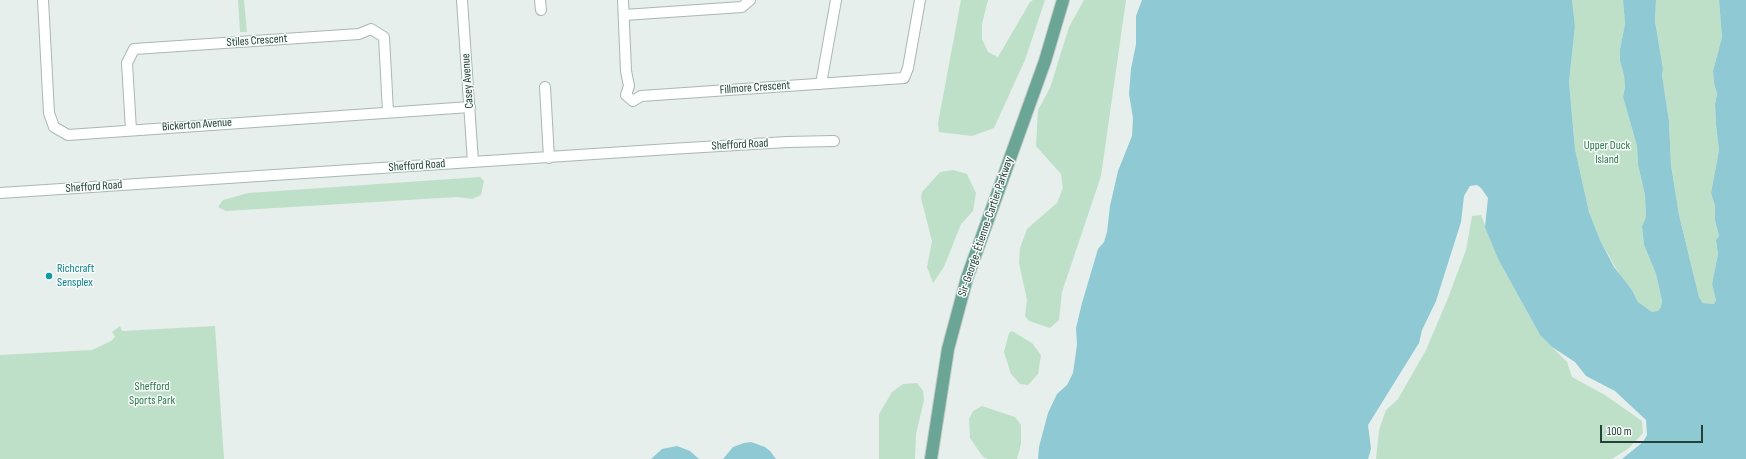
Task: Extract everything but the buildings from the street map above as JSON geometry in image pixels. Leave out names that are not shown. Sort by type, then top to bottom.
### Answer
[{"type":"main road","name":"Sir-George-Étienne-Cartier Parkway","points":[[931,459],[948,349],[967,278],[1045,61],[1063,0]]},
{"type":"street","name":"Bickerton Avenue","points":[[43,0],[49,112],[54,127],[68,135],[470,107]]},
{"type":"street","name":"Casey Avenue","points":[[462,0],[473,162]]},
{"type":"street","name":"Fillmore Crescent","points":[[623,0],[626,71],[629,86],[626,95],[633,101],[641,96],[904,78],[908,68],[920,0]]},
{"type":"street","points":[[624,15],[742,7],[750,0]]},
{"type":"street","points":[[821,84],[836,0]]},
{"type":"street","name":"Stiles Crescent","points":[[131,130],[127,63],[134,49],[359,34],[371,29],[384,37],[388,112]]},
{"type":"street","points":[[545,87],[550,158]]},
{"type":"street","name":"Shefford Road","points":[[0,193],[473,162],[834,141]]},
{"type":"green space","points":[[238,0],[244,0],[247,32],[240,32]]},
{"type":"green space","points":[[961,0],[988,0],[982,24],[982,39],[988,52],[998,57],[1030,2],[1033,0],[1045,0],[1025,60],[994,128],[972,136],[939,132],[938,123]]},
{"type":"green space","points":[[1084,0],[1126,0],[1101,176],[1062,292],[1059,320],[1050,328],[1029,321],[1025,316],[1027,300],[1019,263],[1020,248],[1027,229],[1057,203],[1063,188],[1061,174],[1036,146],[1038,110],[1050,88],[1069,27]]},
{"type":"green space","name":"Upper Duck Island","points":[[1572,0],[1623,0],[1625,24],[1620,49],[1620,61],[1624,74],[1625,87],[1623,97],[1637,146],[1638,165],[1645,195],[1646,217],[1642,226],[1644,245],[1656,274],[1662,301],[1658,312],[1652,312],[1638,302],[1632,290],[1622,279],[1600,240],[1589,212],[1575,149],[1569,82],[1575,26]]},
{"type":"green space","points":[[1656,0],[1719,0],[1722,37],[1713,71],[1717,94],[1715,104],[1719,150],[1711,193],[1715,206],[1715,220],[1719,236],[1716,240],[1718,254],[1712,284],[1716,300],[1714,304],[1703,303],[1699,297],[1679,215],[1671,165],[1669,121],[1662,75],[1663,69],[1655,21]]},
{"type":"green space","points":[[953,170],[967,174],[976,193],[973,211],[961,224],[944,267],[933,283],[927,267],[932,241],[921,198],[922,192],[940,172]]},
{"type":"green space","points":[[480,177],[484,181],[481,195],[472,199],[457,197],[226,211],[218,207],[223,200],[248,193]]},
{"type":"green space","points":[[1481,215],[1498,259],[1540,335],[1567,362],[1572,377],[1605,395],[1642,421],[1643,433],[1629,448],[1612,459],[1376,459],[1379,430],[1386,410],[1398,399],[1426,350],[1466,250],[1472,216]]},
{"type":"green space","name":"Shefford Sports Park","points":[[120,326],[122,331],[215,326],[224,459],[0,459],[0,355],[92,350],[111,341],[115,337],[112,332]]},
{"type":"green space","points":[[1012,331],[1032,343],[1041,355],[1038,374],[1028,385],[1020,384],[1011,374],[1004,352],[1009,333]]},
{"type":"green space","points":[[917,383],[923,391],[924,400],[916,434],[915,459],[879,459],[879,414],[892,392],[903,384]]},
{"type":"green space","points":[[982,406],[1015,417],[1021,425],[1021,444],[1017,459],[988,459],[983,457],[970,438],[969,419],[973,411]]},
{"type":"water","points":[[1142,0],[1572,0],[1575,26],[1569,82],[1575,149],[1589,212],[1600,240],[1614,267],[1632,290],[1638,302],[1652,312],[1658,311],[1661,307],[1662,301],[1656,274],[1644,245],[1642,226],[1646,217],[1645,195],[1638,165],[1637,146],[1623,97],[1625,87],[1624,75],[1620,61],[1620,49],[1625,24],[1623,0],[1656,0],[1655,21],[1663,69],[1662,75],[1669,121],[1671,165],[1679,215],[1699,297],[1703,303],[1714,304],[1716,300],[1712,284],[1718,254],[1716,240],[1719,236],[1715,220],[1715,206],[1711,193],[1719,150],[1715,104],[1717,94],[1713,71],[1722,37],[1719,0],[1746,0],[1746,459],[1622,459],[1643,442],[1647,435],[1646,420],[1615,391],[1586,376],[1575,362],[1552,347],[1540,335],[1498,259],[1485,227],[1488,198],[1477,185],[1470,186],[1464,196],[1461,222],[1436,301],[1422,330],[1419,343],[1368,425],[1371,449],[1368,459],[1038,459],[1039,447],[1048,413],[1057,394],[1067,385],[1073,373],[1077,345],[1076,328],[1082,303],[1098,249],[1104,242],[1107,232],[1110,206],[1118,171],[1132,136],[1133,118],[1129,94],[1131,69],[1136,44],[1136,16]]},
{"type":"water","points":[[751,442],[765,447],[776,459],[723,459],[733,447]]},
{"type":"water","points":[[677,446],[690,451],[699,459],[651,459],[662,449]]},
{"type":"place","name":"Richcraft Sensplex","points":[[49,276]]}]
